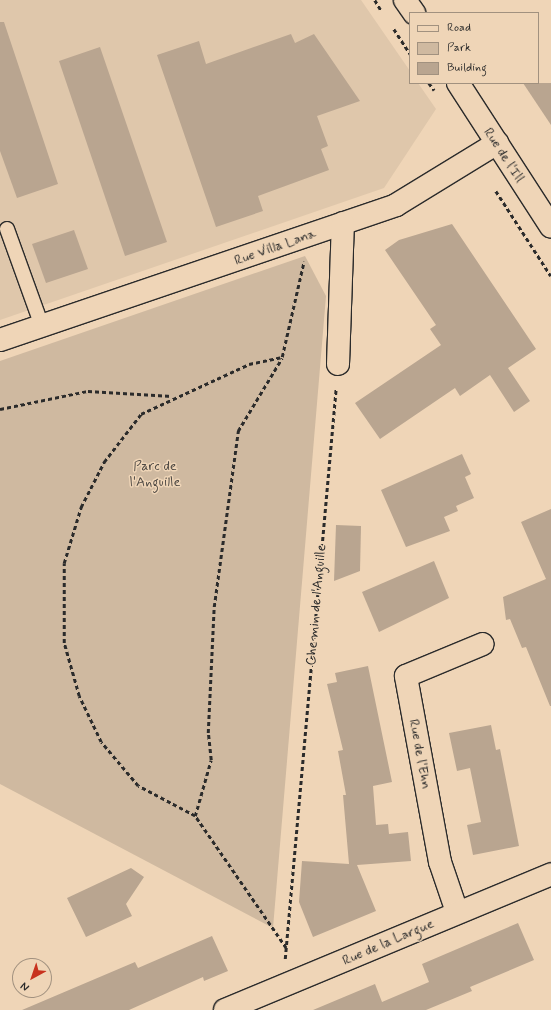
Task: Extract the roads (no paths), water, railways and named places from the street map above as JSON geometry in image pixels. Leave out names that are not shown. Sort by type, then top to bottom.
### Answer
[{"type":"street","points":[[405,0],[413,12]]},
{"type":"street","name":"Rue de l'Ill","points":[[459,84],[551,227]]},
{"type":"street","name":"Rue Villa Lana","points":[[0,340],[396,205],[497,143]]},
{"type":"street","points":[[338,364],[344,223]]},
{"type":"street","name":"Rue de l'Ehn","points":[[457,912],[440,862],[406,676],[483,644]]},
{"type":"street","name":"Rue de la Largue","points":[[225,1010],[551,874]]},
{"type":"lane","points":[[7,229],[42,326]]},
{"type":"park label","name":"Parc de l'Anguille","points":[[155,474]]}]
